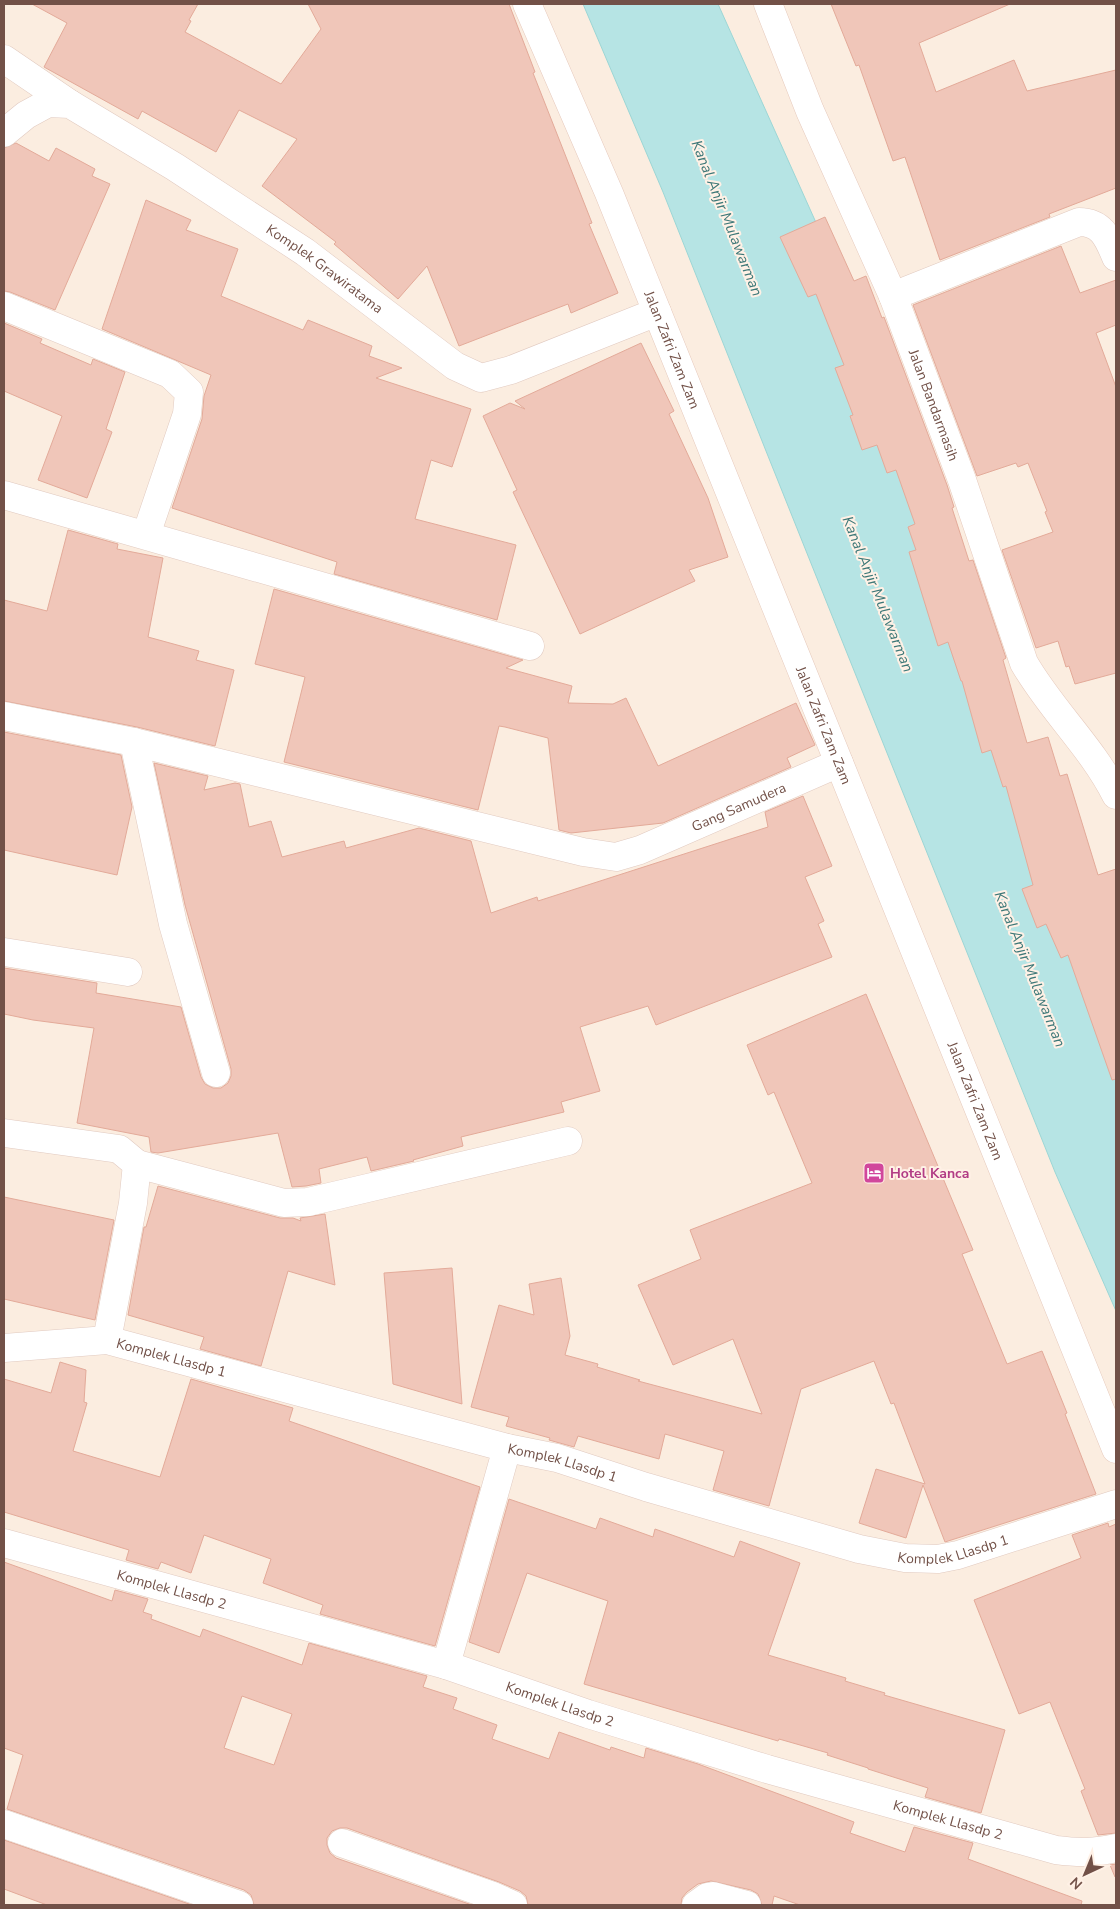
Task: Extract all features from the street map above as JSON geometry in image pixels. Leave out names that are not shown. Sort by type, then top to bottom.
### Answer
[{"type":"street","name":"Jalan Zafri Zam Zam","points":[[527,4],[609,193],[1116,1449]]},
{"type":"street","name":"Jalan Bandarmasih","points":[[768,4],[810,111],[893,296],[962,480],[1024,663],[1036,684],[1082,741],[1110,781],[1116,795]]},
{"type":"street","name":"Komplek Grawiratama","points":[[4,59],[70,104],[175,167],[305,252],[455,366],[480,378],[511,370],[657,312]]},
{"type":"street","points":[[4,133],[26,115],[48,103],[70,104]]},
{"type":"street","points":[[893,296],[1079,222],[1090,222],[1100,228],[1110,241],[1116,254]]},
{"type":"street","points":[[4,306],[170,374],[189,392],[187,414],[146,535]]},
{"type":"street","points":[[4,495],[530,646]]},
{"type":"street","name":"Gang Samudera","points":[[4,716],[134,742],[597,855],[616,856],[640,850],[839,763]]},
{"type":"street","points":[[134,742],[173,924],[216,1073]]},
{"type":"street","points":[[4,952],[128,972]]},
{"type":"street","points":[[4,1133],[119,1149],[137,1164],[284,1203],[308,1202],[568,1141]]},
{"type":"street","points":[[107,1340],[133,1203],[137,1164]]},
{"type":"street","name":"Komplek Llasdp 1","points":[[4,1348],[107,1340],[507,1448],[557,1458],[646,1487],[859,1549],[906,1558],[938,1559],[958,1555],[1116,1504]]},
{"type":"street","points":[[446,1665],[507,1448]]},
{"type":"street","name":"Komplek Llasdp 2","points":[[4,1543],[446,1665],[588,1714],[758,1766],[1056,1850],[1079,1854],[1116,1848]]},
{"type":"street","points":[[4,1824],[239,1905]]},
{"type":"street","points":[[342,1844],[493,1896],[513,1905]]},
{"type":"street","points":[[696,1905],[707,1897],[712,1896],[747,1905]]},
{"type":"water","name":"Kanal Anjir Mulawarman","points":[[583,4],[718,4],[818,227],[1016,757],[1109,916],[1116,940],[1116,1311],[1055,1172],[663,192]]},
{"type":"building","points":[[32,4],[198,4],[185,32],[281,84],[321,29],[308,4],[509,4],[535,72],[533,73],[592,223],[589,224],[618,293],[571,313],[568,304],[459,346],[427,266],[398,299],[334,244],[336,242],[262,186],[297,139],[239,110],[216,152],[142,111],[138,119],[44,67],[67,23]]},
{"type":"building","points":[[831,4],[1010,4],[919,43],[936,92],[1014,60],[1027,91],[1116,70],[1116,188],[1049,214],[1050,217],[940,260],[905,157],[893,161],[859,65],[856,66]]},
{"type":"building","points":[[16,143],[49,161],[56,148],[95,169],[92,176],[110,184],[55,310],[4,291],[4,148]]},
{"type":"building","points":[[146,200],[191,220],[186,230],[238,249],[221,296],[303,330],[308,320],[372,346],[369,356],[402,368],[376,378],[471,409],[452,467],[431,460],[415,519],[516,545],[497,620],[334,574],[337,562],[172,508],[202,419],[204,396],[211,375],[102,329]]},
{"type":"building","points":[[825,217],[854,281],[866,276],[882,318],[884,317],[947,485],[954,507],[952,508],[969,561],[973,560],[1006,658],[1003,660],[1027,743],[1048,737],[1060,776],[1067,774],[1098,875],[1116,869],[1116,1079],[1112,1080],[1068,955],[1061,958],[1046,924],[1037,928],[1022,889],[1033,885],[1006,786],[1003,787],[991,750],[982,753],[962,681],[948,642],[938,646],[909,552],[916,550],[908,527],[915,524],[896,470],[887,473],[877,445],[862,450],[850,416],[853,415],[835,368],[844,365],[816,294],[808,297],[780,237]]},
{"type":"building","points":[[1061,246],[1080,293],[1116,280],[1116,325],[1096,333],[1116,387],[1116,673],[1075,684],[1069,666],[1066,667],[1058,641],[1036,648],[1002,550],[1053,532],[1045,512],[1047,511],[1028,463],[1018,467],[1016,463],[977,476],[913,305]]},
{"type":"building","points":[[4,323],[42,339],[40,343],[91,365],[93,359],[125,372],[106,429],[112,432],[87,498],[38,480],[62,416],[4,391]]},
{"type":"building","points":[[641,343],[674,411],[669,414],[708,498],[728,557],[689,570],[695,581],[580,634],[513,492],[517,490],[483,416],[510,403],[525,409],[515,401]]},
{"type":"building","points":[[68,530],[118,544],[117,549],[163,558],[148,637],[199,651],[196,660],[234,670],[215,746],[137,727],[4,701],[4,600],[47,611]]},
{"type":"building","points":[[274,589],[523,660],[506,668],[572,686],[568,703],[613,704],[626,698],[658,766],[796,703],[815,745],[787,758],[791,767],[663,823],[571,833],[559,830],[548,738],[505,727],[499,726],[478,810],[284,762],[305,677],[255,664]]},
{"type":"building","points":[[4,732],[121,755],[132,807],[117,875],[4,850]]},
{"type":"building","points":[[154,763],[208,776],[204,790],[235,783],[240,784],[249,827],[271,821],[282,857],[344,841],[346,848],[419,828],[471,841],[491,913],[537,897],[538,901],[768,827],[765,812],[803,796],[832,866],[805,877],[824,921],[818,924],[832,957],[656,1025],[648,1006],[580,1027],[600,1091],[561,1102],[564,1112],[461,1137],[463,1146],[414,1161],[371,1171],[367,1157],[319,1169],[321,1183],[292,1187],[278,1133],[158,1153],[151,1152],[149,1137],[77,1123],[94,1028],[4,1014],[4,968],[97,983],[96,993],[181,1007],[201,1077],[205,1084],[213,1088],[221,1088],[228,1083],[231,1069],[185,905]]},
{"type":"building","points":[[866,994],[973,1250],[962,1254],[1007,1364],[1042,1351],[1096,1494],[945,1542],[923,1485],[906,1538],[859,1523],[876,1469],[925,1484],[894,1403],[891,1404],[874,1361],[801,1389],[769,1506],[713,1490],[724,1451],[665,1434],[659,1459],[578,1436],[574,1447],[549,1440],[550,1438],[506,1426],[509,1417],[471,1407],[499,1305],[534,1315],[529,1284],[561,1278],[570,1336],[565,1355],[598,1364],[597,1367],[640,1380],[638,1381],[762,1414],[733,1339],[673,1365],[638,1285],[701,1259],[690,1230],[812,1183],[774,1092],[768,1095],[747,1045]]},
{"type":"building","points":[[158,1186],[280,1218],[293,1218],[301,1221],[300,1218],[325,1214],[335,1285],[288,1271],[261,1366],[200,1349],[204,1337],[128,1315],[144,1227],[146,1227]]},
{"type":"building","points":[[4,1197],[114,1220],[95,1320],[4,1299]]},
{"type":"building","points":[[452,1268],[462,1404],[393,1384],[384,1273]]},
{"type":"building","points":[[60,1362],[86,1370],[84,1402],[87,1403],[73,1451],[160,1477],[191,1379],[293,1408],[289,1421],[480,1487],[435,1646],[320,1614],[323,1605],[263,1583],[271,1559],[204,1535],[191,1573],[161,1562],[158,1569],[126,1560],[129,1550],[4,1512],[4,1379],[51,1393]]},
{"type":"building","points":[[509,1499],[596,1529],[600,1518],[653,1537],[655,1529],[734,1557],[740,1541],[800,1563],[768,1655],[846,1678],[845,1681],[885,1693],[884,1695],[1005,1730],[981,1813],[925,1797],[928,1788],[827,1755],[828,1753],[779,1739],[778,1741],[584,1684],[608,1601],[527,1573],[499,1653],[469,1642]]},
{"type":"building","points":[[1108,1523],[1109,1527],[1116,1524],[1116,1833],[1098,1835],[1081,1791],[1085,1789],[1050,1702],[1019,1714],[974,1600],[1081,1558],[1072,1535]]},
{"type":"building","points":[[4,1562],[112,1601],[115,1590],[148,1599],[143,1612],[152,1615],[151,1619],[200,1637],[203,1629],[302,1665],[309,1643],[427,1676],[423,1687],[457,1698],[453,1709],[497,1725],[492,1739],[549,1759],[559,1732],[610,1750],[611,1747],[644,1758],[646,1748],[698,1764],[854,1822],[850,1833],[905,1852],[914,1827],[973,1843],[968,1859],[1082,1901],[1081,1905],[800,1905],[774,1896],[772,1905],[762,1905],[758,1894],[751,1890],[711,1881],[698,1884],[687,1892],[682,1898],[681,1905],[528,1905],[526,1896],[520,1891],[499,1882],[347,1828],[340,1828],[332,1831],[327,1838],[330,1853],[336,1858],[472,1905],[254,1905],[251,1895],[244,1890],[7,1809],[23,1755],[4,1748]],"holes":[[[242,1696],[292,1714],[274,1765],[224,1748]]]},
{"type":"building","points":[[4,1840],[192,1905],[47,1905],[4,1889]]},
{"type":"building","points":[[1116,1864],[1116,1877],[1115,1877],[1110,1865]]},
{"type":"place","name":"Hotel Kanca","points":[[874,1173]]}]
